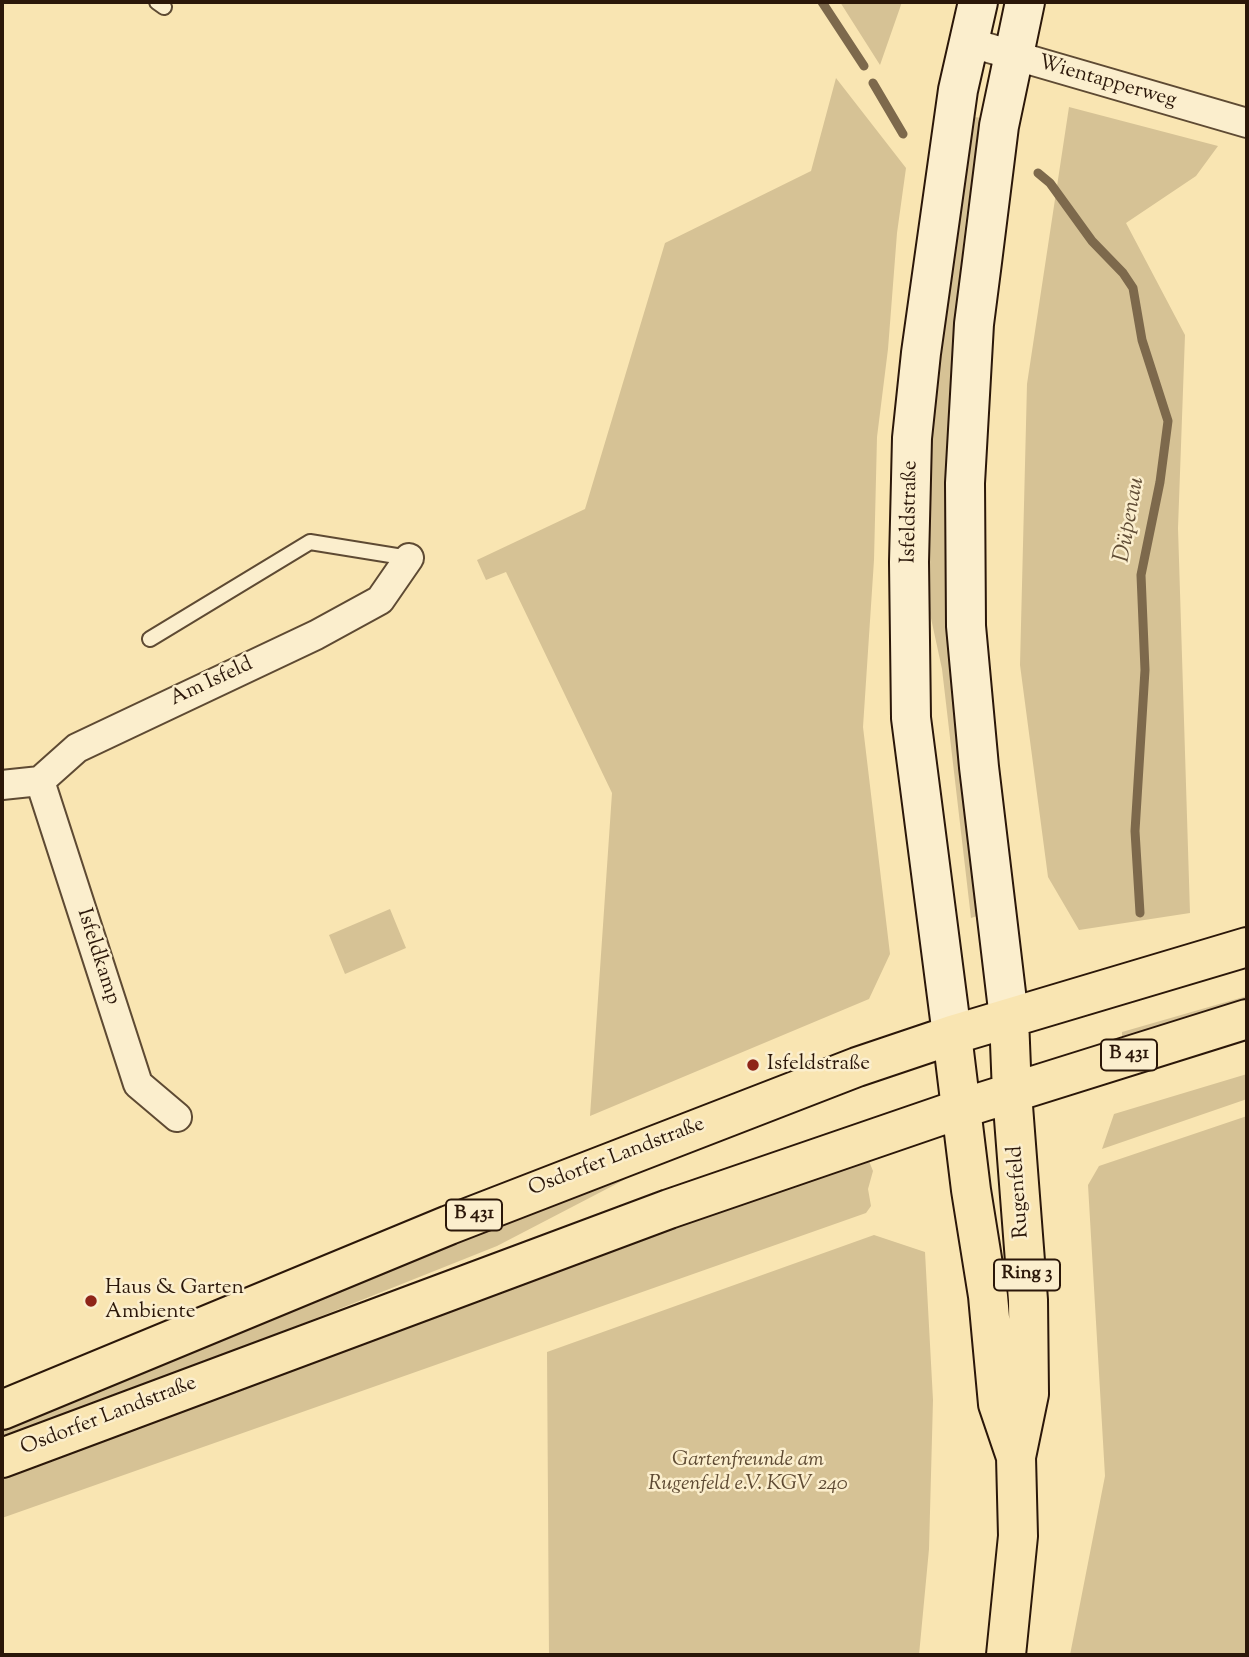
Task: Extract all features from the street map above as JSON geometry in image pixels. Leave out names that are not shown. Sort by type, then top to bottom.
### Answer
[{"type":"main road","name":"Isfeldstraße","points":[[963,1108],[911,718],[909,562],[912,438],[921,352],[958,90],[978,2]]},
{"type":"main road","name":"Ring 3","points":[[1012,1093],[1009,1018],[979,767],[966,626],[965,483],[974,324],[999,126],[1025,2]]},
{"type":"main road","name":"Osdorfer Landstraße","points":[[2,1410],[561,1180],[857,1067],[952,1035],[1247,947]]},
{"type":"main road","name":"Osdorfer Landstraße","points":[[2,1458],[668,1209],[963,1108],[1247,1019]]},
{"type":"main road","name":"Rugenfeld","points":[[1006,1655],[1018,1536],[1016,1457],[1029,1394],[1028,1300],[1012,1093]]},
{"type":"main road","name":"Rugenfeld","points":[[963,1108],[971,1190],[988,1296],[998,1404],[1016,1457]]},
{"type":"street","name":"Wientapperweg","points":[[968,42],[1247,123]]},
{"type":"street","name":"Am Isfeld","points":[[40,781],[78,748],[316,635],[380,600],[409,558]]},
{"type":"street","points":[[2,785],[40,781]]},
{"type":"street","name":"Isfeldkamp","points":[[40,781],[138,1084],[177,1117]]},
{"type":"lane","points":[[150,639],[310,542],[409,558]]},
{"type":"green space","points":[[840,2],[902,2],[880,65]]},
{"type":"green space","points":[[836,78],[906,168],[877,437],[874,560],[863,727],[890,954],[869,999],[590,1116],[612,793],[506,572],[486,580],[477,560],[585,509],[665,243],[811,171]]},
{"type":"green space","points":[[1069,107],[1218,146],[1196,176],[1126,223],[1185,335],[1178,528],[1190,913],[1079,930],[1048,877],[1020,665],[1027,384]]},
{"type":"green space","points":[[974,117],[982,118],[966,218],[955,318],[945,525],[951,677],[980,915],[971,918],[942,669],[929,609],[927,578],[929,442],[943,316]]},
{"type":"green space","points":[[390,909],[406,948],[345,974],[329,935]]},
{"type":"green space","points":[[1247,996],[1247,1000],[1122,1038],[1122,1032]]},
{"type":"green space","points":[[1247,1074],[1247,1099],[1102,1149],[1114,1114]]},
{"type":"green space","points":[[1247,1116],[1247,1655],[1070,1655],[1105,1476],[1088,1185],[1099,1166]]},
{"type":"green space","points":[[867,1156],[873,1171],[868,1189],[871,1206],[866,1213],[2,1518],[2,1476]]},
{"type":"green space","points":[[650,1163],[622,1181],[497,1246],[2,1439],[2,1431],[7,1427]]},
{"type":"green space","name":"Gartenfreunde am Rugenfeld e.V. KGV 240","points":[[874,1235],[925,1252],[933,1400],[929,1549],[919,1655],[549,1655],[547,1352]]},
{"type":"waterway","name":"Düpenau","points":[[822,2],[864,66]]},
{"type":"waterway","name":"Düpenau","points":[[873,83],[903,134]]},
{"type":"waterway","name":"Düpenau","points":[[1038,173],[1050,183],[1092,241],[1123,273],[1133,288],[1142,340],[1168,421],[1160,482],[1141,575],[1145,670],[1135,831],[1140,913]]},
{"type":"place","name":"Isfeldstraße","points":[[753,1065]]},
{"type":"place","name":"Haus & Garten Ambiente","points":[[91,1301]]}]
